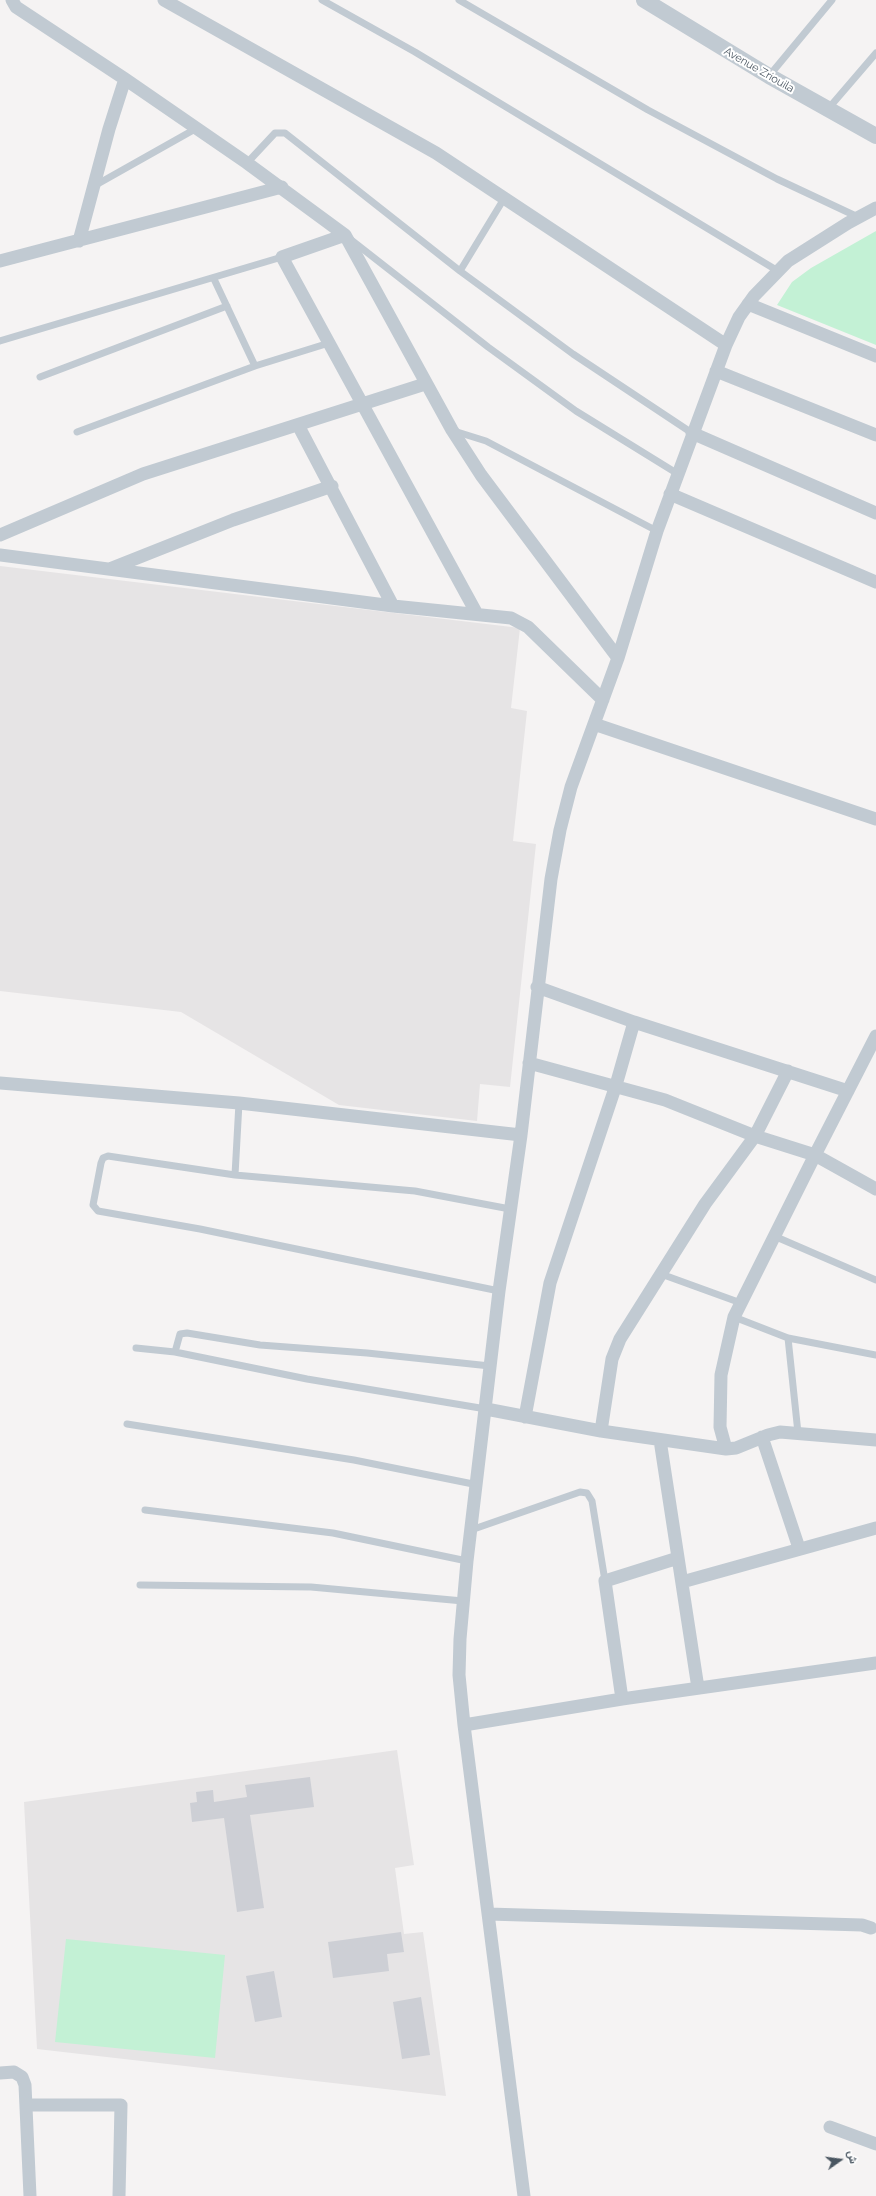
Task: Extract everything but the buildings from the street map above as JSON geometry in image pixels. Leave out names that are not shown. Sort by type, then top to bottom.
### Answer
[{"type":"street","points":[[12,0],[16,7],[197,128],[282,187],[345,235],[425,384],[452,430],[490,487],[618,658]]},
{"type":"street","points":[[164,0],[403,133],[505,197],[726,345]]},
{"type":"street","name":"Avenue Zriouila","points":[[644,0],[769,76],[876,136]]},
{"type":"street","points":[[79,241],[125,79]]},
{"type":"street","points":[[0,261],[282,187]]},
{"type":"street","points":[[524,2196],[464,1725],[459,1675],[467,1561],[478,1485],[499,1291],[521,1135],[537,988],[551,879],[560,830],[572,787],[618,658],[657,530],[726,345],[748,304],[778,271],[808,247],[876,208]]},
{"type":"street","points":[[345,235],[282,257],[477,614]]},
{"type":"street","points":[[748,304],[876,356]]},
{"type":"street","points":[[716,372],[876,435]]},
{"type":"street","points":[[0,535],[143,474],[425,384]]},
{"type":"street","points":[[298,425],[332,486],[393,606]]},
{"type":"street","points":[[692,433],[876,513]]},
{"type":"street","points":[[112,569],[233,520],[332,486]]},
{"type":"street","points":[[670,494],[876,582]]},
{"type":"street","points":[[0,555],[393,606],[511,618],[528,626],[603,700]]},
{"type":"street","points":[[594,724],[876,819]]},
{"type":"street","points":[[537,988],[634,1022],[848,1091]]},
{"type":"street","points":[[526,1417],[550,1283],[616,1085],[634,1022]]},
{"type":"street","points":[[726,1449],[720,1427],[721,1375],[734,1317],[876,1036]]},
{"type":"street","points":[[529,1063],[616,1085],[665,1100],[754,1136],[815,1155],[876,1189]]},
{"type":"street","points":[[601,1431],[612,1359],[620,1339],[705,1204],[754,1136],[788,1071]]},
{"type":"street","points":[[0,1082],[239,1103],[521,1135]]},
{"type":"street","points":[[486,1409],[601,1431],[726,1449],[736,1448],[762,1437],[780,1432],[876,1440]]},
{"type":"street","points":[[762,1437],[799,1548]]},
{"type":"street","points":[[660,1440],[698,1688]]},
{"type":"street","points":[[682,1582],[799,1548],[876,1528]]},
{"type":"street","points":[[622,1699],[605,1581],[678,1558]]},
{"type":"street","points":[[464,1725],[622,1699],[876,1663]]},
{"type":"street","points":[[488,1914],[854,1925],[871,1928]]},
{"type":"street","points":[[0,2073],[14,2072],[22,2077],[25,2086],[30,2196]]},
{"type":"street","points":[[26,2105],[121,2105],[119,2196]]},
{"type":"street","points":[[830,2127],[876,2144]]},
{"type":"lane","points":[[322,0],[415,52],[778,271]]},
{"type":"lane","points":[[459,0],[648,110],[778,179],[858,217]]},
{"type":"lane","points":[[769,76],[832,0]]},
{"type":"lane","points":[[828,109],[876,53]]},
{"type":"lane","points":[[94,187],[197,128]]},
{"type":"lane","points":[[247,163],[275,133],[284,133],[460,271],[573,354],[692,433]]},
{"type":"lane","points":[[460,271],[505,197]]},
{"type":"lane","points":[[345,235],[488,347],[576,412],[678,474]]},
{"type":"lane","points":[[0,341],[282,257]]},
{"type":"lane","points":[[214,278],[255,366]]},
{"type":"lane","points":[[40,377],[227,306]]},
{"type":"lane","points":[[77,432],[255,366],[329,343]]},
{"type":"lane","points":[[452,430],[486,441],[657,530]]},
{"type":"lane","points":[[235,1175],[239,1103]]},
{"type":"lane","points":[[499,1291],[200,1230],[98,1211],[93,1205],[101,1163],[103,1158],[108,1156],[235,1175],[415,1191],[510,1209]]},
{"type":"lane","points":[[774,1236],[876,1280]]},
{"type":"lane","points":[[661,1274],[741,1303]]},
{"type":"lane","points":[[734,1317],[788,1338],[876,1355]]},
{"type":"lane","points":[[174,1352],[180,1334],[187,1332],[260,1345],[367,1353],[490,1366]]},
{"type":"lane","points":[[788,1338],[798,1433]]},
{"type":"lane","points":[[136,1348],[174,1352],[307,1379],[486,1409]]},
{"type":"lane","points":[[127,1424],[354,1460],[478,1485]]},
{"type":"lane","points":[[471,1530],[580,1492],[587,1494],[592,1501],[605,1581]]},
{"type":"lane","points":[[145,1510],[333,1533],[467,1561]]},
{"type":"lane","points":[[140,1585],[311,1588],[463,1601]]},
{"type":"shaded area","points":[[0,566],[520,628],[511,708],[527,711],[513,841],[536,844],[510,1087],[480,1084],[477,1121],[339,1105],[181,1012],[0,991]]},
{"type":"shaded area","points":[[397,1750],[414,1865],[395,1868],[404,1934],[423,1932],[446,2096],[37,2049],[24,1802]]},
{"type":"green space","points":[[876,231],[876,345],[777,305],[792,282],[811,268]]},
{"type":"green space","points":[[66,1939],[225,1955],[215,2058],[55,2042]]}]
